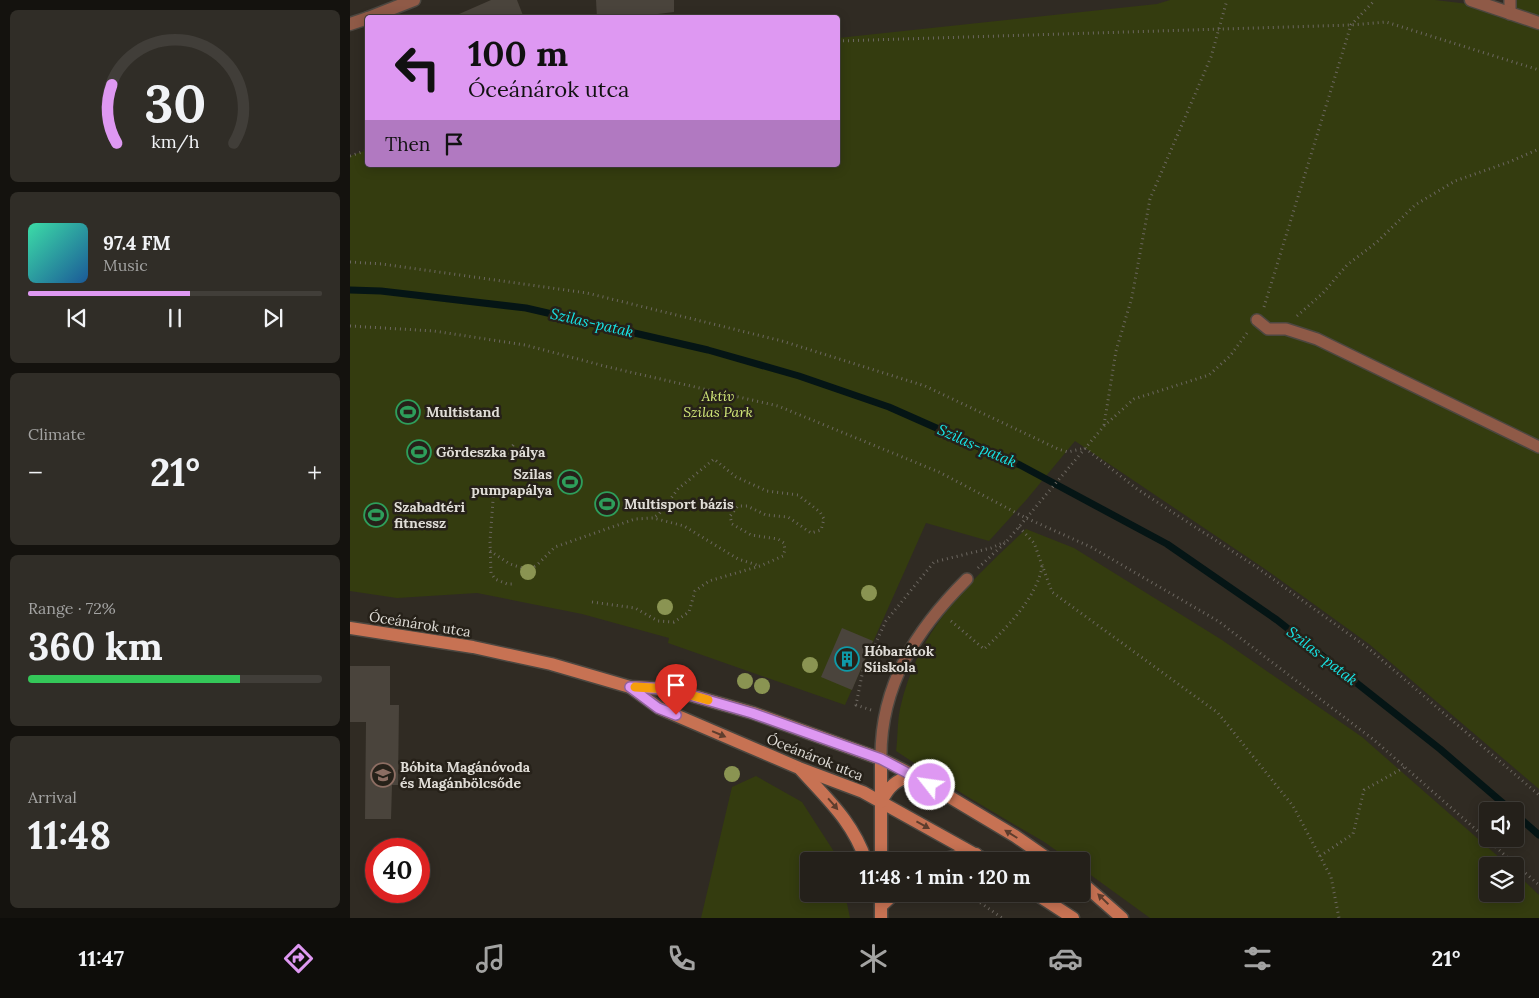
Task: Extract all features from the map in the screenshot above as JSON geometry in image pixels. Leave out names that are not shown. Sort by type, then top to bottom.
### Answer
[{"type":"street","points":[[1472,0],[1539,23]]},
{"type":"street","points":[[375,15],[407,1]]},
{"type":"street","points":[[350,24],[365,19]]},
{"type":"street","name":"Óceánárok utca","points":[[350,628],[473,647],[551,664],[630,687],[669,689],[752,713],[881,759],[913,775],[1016,836],[1038,852]]},
{"type":"street","name":"Óceánárok utca","points":[[630,687],[658,708],[799,768],[863,792],[972,852]]},
{"type":"street","points":[[881,759],[881,852]]},
{"type":"street","points":[[799,768],[834,804],[846,821],[862,852]]},
{"type":"street","points":[[881,802],[889,787],[899,779],[913,775]]},
{"type":"street","points":[[1090,890],[1122,918]]},
{"type":"street","points":[[1048,902],[1072,918]]},
{"type":"lane","points":[[1510,0],[1510,14]]},
{"type":"lane","points":[[1257,320],[1268,329],[1286,329],[1316,339],[1539,447]]},
{"type":"lane","points":[[881,759],[881,735],[887,702],[908,654],[938,609],[967,579]]},
{"type":"path","points":[[1104,426],[1116,351],[1132,297],[1150,198],[1211,57],[1227,0]]},
{"type":"path","points":[[967,579],[1019,527],[1104,426],[1134,399],[1209,375],[1230,356],[1257,320],[1264,306],[1351,25],[1375,0]]},
{"type":"path","points":[[840,41],[1351,25],[1386,22],[1539,70]]},
{"type":"path","points":[[1286,329],[1303,310],[1323,293],[1347,265],[1377,242],[1416,204],[1455,181],[1539,149]]},
{"type":"path","points":[[350,156],[365,151]]},
{"type":"path","points":[[350,262],[392,265],[587,293],[782,341],[925,386],[1058,449],[1068,452],[1085,448]]},
{"type":"path","points":[[350,326],[434,331],[525,345],[608,367],[778,406],[939,472],[1026,518],[1091,547],[1218,621],[1359,727],[1539,885]]},
{"type":"path","points":[[504,458],[514,444]]},
{"type":"path","points":[[1085,448],[1137,490],[1255,566],[1368,648],[1539,795]]},
{"type":"path","points":[[592,602],[635,608],[658,621],[674,622],[689,612],[695,591],[709,581],[760,566],[783,556],[785,550],[784,543],[778,539],[751,535],[732,524],[730,516],[738,506],[747,506],[759,513],[788,518],[811,533],[816,532],[824,525],[824,519],[820,512],[798,496],[767,491],[736,478],[714,459],[678,489],[659,514],[653,518]]},
{"type":"path","points":[[494,487],[490,541],[491,573],[495,579],[507,584],[514,584]]},
{"type":"path","points":[[490,551],[510,564],[528,570],[537,565],[556,547],[635,519],[653,518],[684,526],[738,559],[760,566]]},
{"type":"path","points":[[1019,527],[1034,543],[1052,592],[1218,713],[1293,806],[1331,877],[1339,918]]},
{"type":"path","points":[[938,609],[984,649],[1007,628],[1040,580],[1042,566]]},
{"type":"path","points":[[1320,856],[1352,834],[1364,790],[1405,766]]},
{"type":"path","points":[[979,902],[1002,918]]},
{"type":"green space","name":"Aktív Szilas Park","points":[[1170,0],[1435,0],[1502,8],[1506,0],[1539,0],[1539,789],[1369,644],[1265,569],[1075,441],[989,541],[926,523],[845,705],[668,643],[669,638],[582,614],[477,593],[397,598],[350,591],[350,156],[365,151],[365,167],[840,167],[840,38],[1157,4]]},
{"type":"green space","points":[[1026,529],[1074,548],[1222,640],[1362,737],[1479,840],[1479,847],[1487,847],[1499,857],[1479,857],[1479,902],[1524,902],[1524,881],[1539,895],[1539,918],[1150,918],[1090,875],[1090,852],[1059,852],[896,751],[900,709],[908,680],[919,654],[948,609]]},
{"type":"green space","points":[[756,776],[802,802],[834,852],[800,852],[800,902],[847,902],[850,918],[701,918],[732,787]]},
{"type":"building","points":[[491,0],[517,0],[523,15],[457,15]]},
{"type":"building","points":[[596,0],[674,0],[674,12],[650,15],[597,15]]},
{"type":"building","name":"Hóbarátok Síiskola","points":[[842,628],[873,641],[852,690],[821,677]]},
{"type":"building","points":[[350,666],[390,666],[390,705],[399,705],[398,785],[392,785],[391,819],[365,819],[366,722],[350,722]]},
{"type":"waterway","name":"Szilas-patak","points":[[350,290],[381,291],[526,308],[708,350],[799,376],[889,407],[1020,465],[1167,544],[1277,620],[1440,749],[1502,802]]},
{"type":"waterway","name":"Szilas-patak","points":[[1524,822],[1539,835]]},
{"type":"slow traffic","points":[[635,687],[669,689],[708,700]]},
{"type":"place","name":"Multistand","points":[[408,412]]},
{"type":"place","name":"Gördeszka pálya","points":[[419,452]]},
{"type":"place","name":"Szilas pumpapálya","points":[[570,482]]},
{"type":"place","name":"Multisport bázis","points":[[607,504]]},
{"type":"place","name":"Szabadtéri fitnessz","points":[[376,515]]},
{"type":"place","name":"Hóbarátok Síiskola","points":[[847,659]]},
{"type":"place","name":"Bóbita Magánóvoda és Magánbölcsőde","points":[[383,775]]},
{"type":"route","points":[[676,715],[658,708],[630,687],[669,689],[752,713],[864,752],[930,785]]}]
